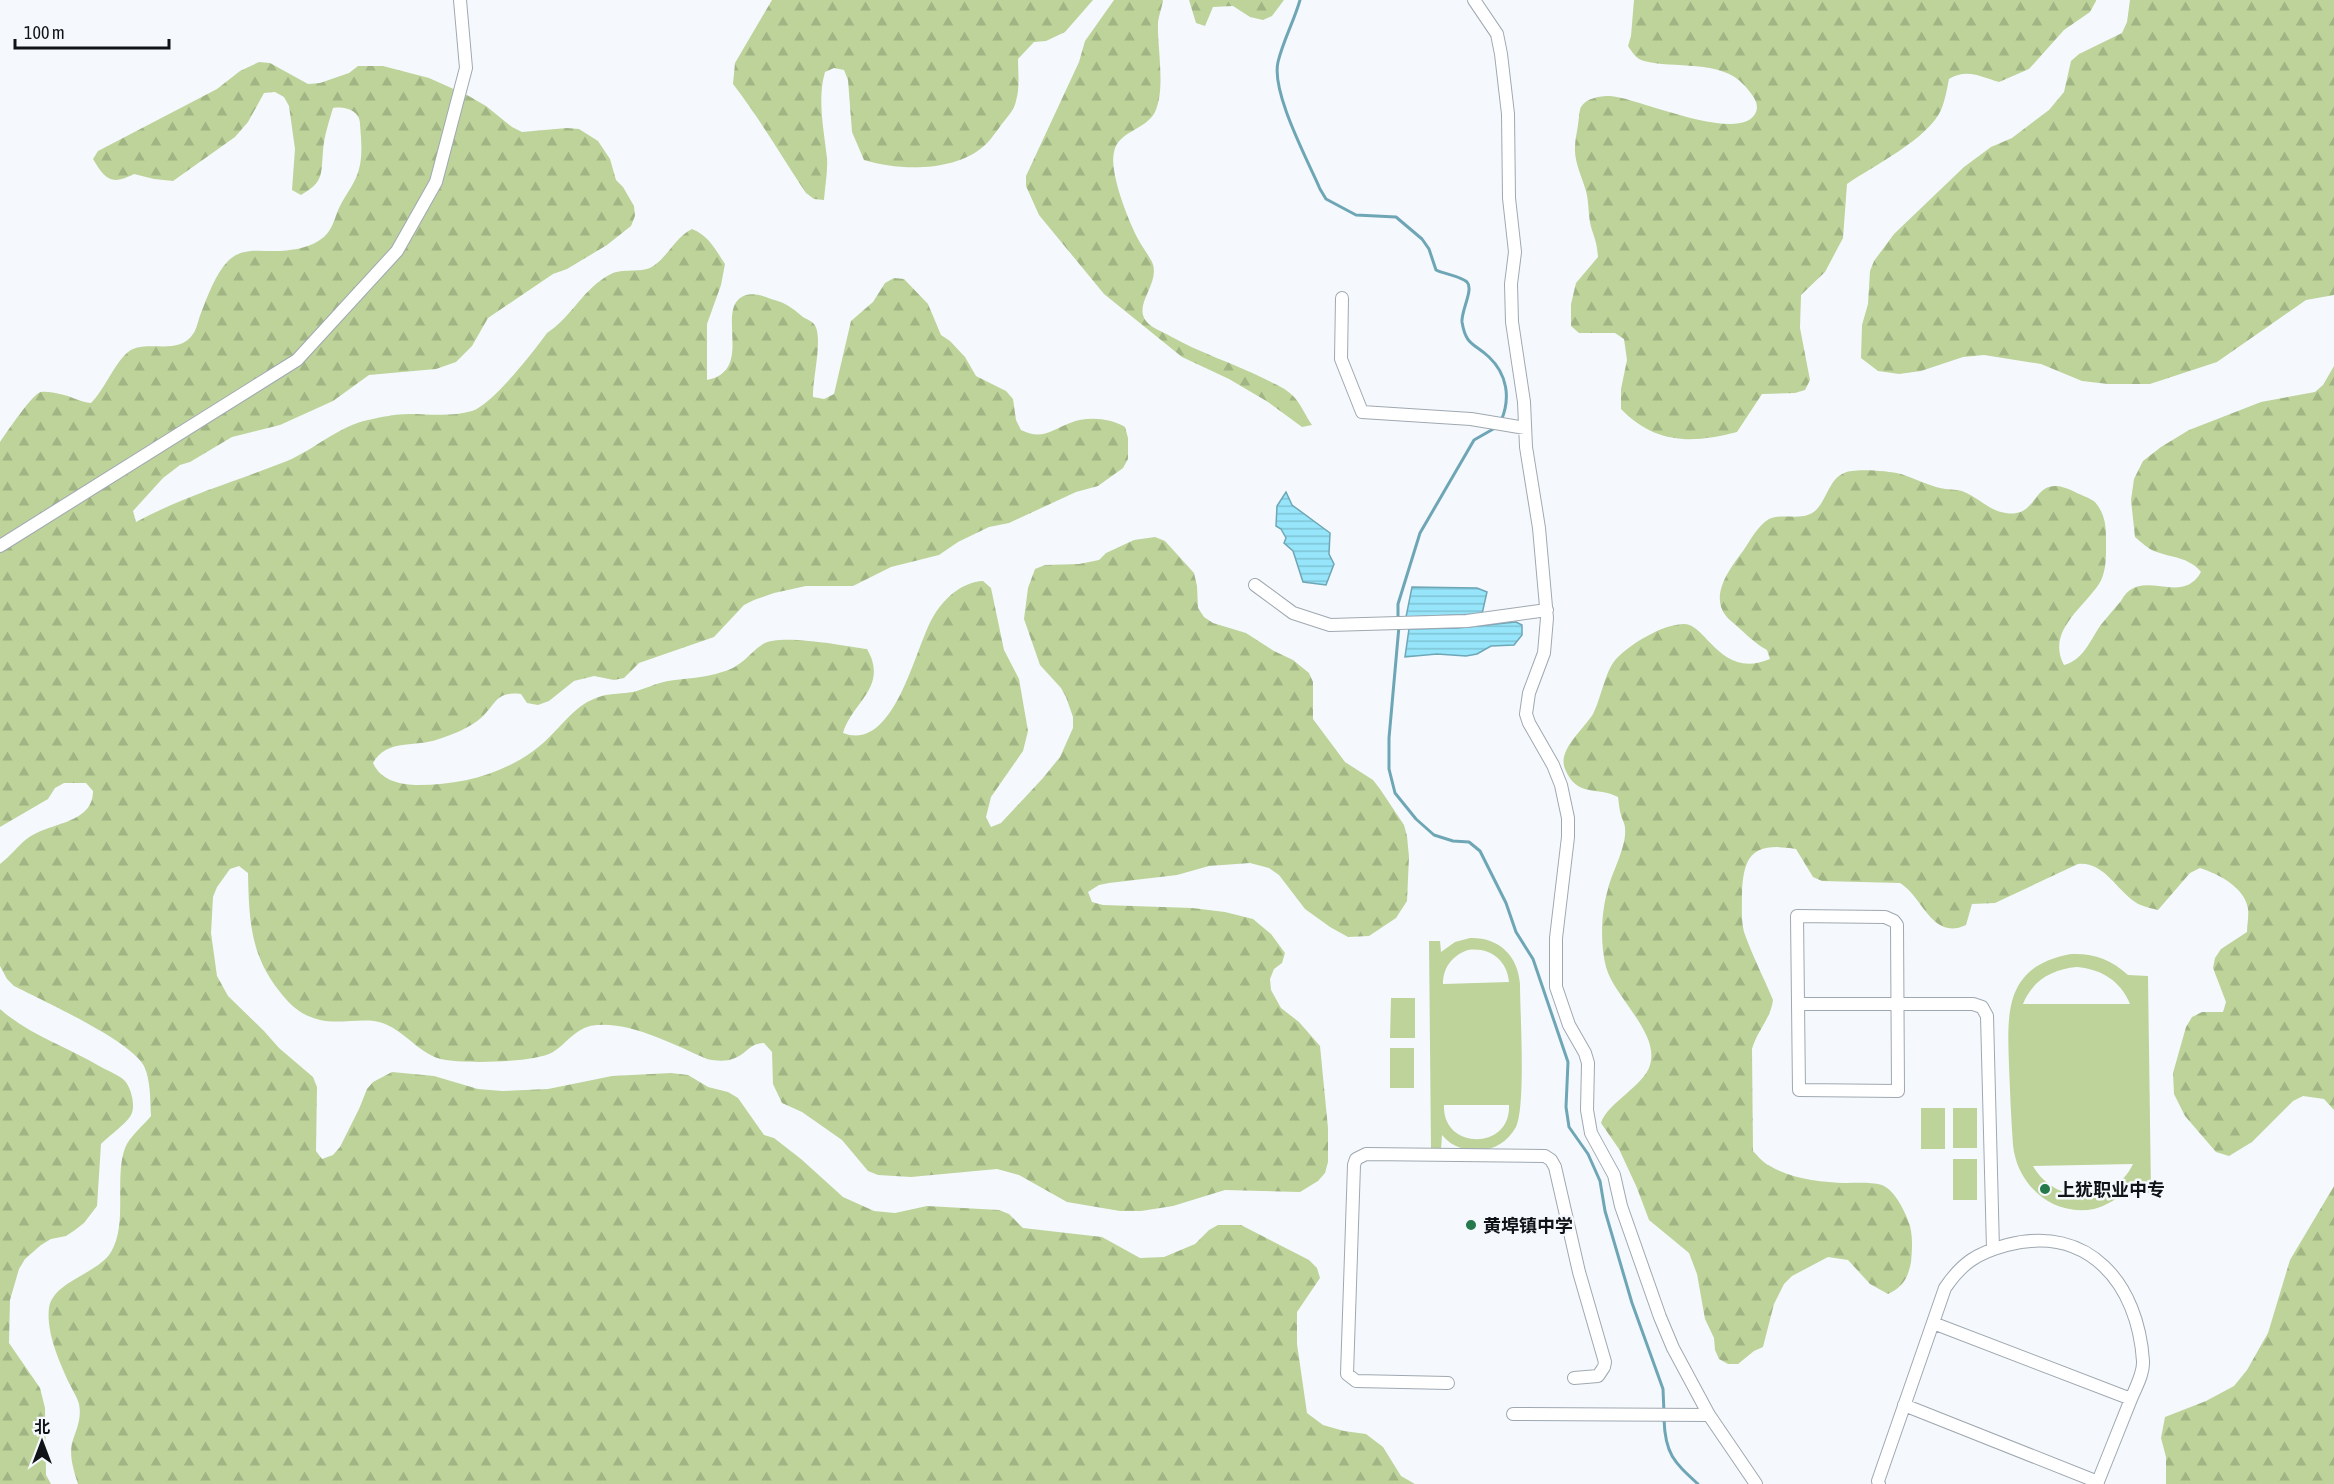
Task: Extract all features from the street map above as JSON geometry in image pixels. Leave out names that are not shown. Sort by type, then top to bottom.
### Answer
[{"type":"street","points":[[0,546],[297,360],[397,251],[436,182],[466,68],[460,0]]},
{"type":"street","points":[[1474,0],[1497,34],[1502,54],[1508,114],[1509,198],[1515,252],[1511,310],[1524,402],[1526,447],[1539,528],[1547,610],[1548,632],[1544,653],[1529,693],[1527,714],[1536,737],[1553,765],[1567,811],[1568,837],[1557,938],[1557,987],[1569,1025],[1588,1063],[1587,1116],[1591,1132],[1614,1175],[1625,1215],[1660,1317],[1673,1348],[1709,1415],[1756,1484]]},
{"type":"street","points":[[1342,298],[1341,359],[1362,412],[1472,419],[1525,428]]},
{"type":"street","points":[[1255,585],[1293,613],[1330,625],[1467,621],[1547,610]]},
{"type":"street","points":[[1797,916],[1885,917],[1894,921],[1899,931],[1898,1091],[1799,1090],[1798,1004],[1797,916]]},
{"type":"street","points":[[1798,1004],[1973,1004],[1982,1006],[1987,1016],[1993,1249]]},
{"type":"street","points":[[1448,1383],[1356,1381],[1347,1374],[1354,1165],[1360,1156],[1366,1154],[1545,1156],[1551,1160],[1555,1167],[1579,1272],[1605,1362],[1598,1376],[1574,1378]]},
{"type":"street","points":[[1880,1484],[1878,1481],[1904,1405],[1945,1288],[1958,1269],[1993,1249],[2019,1242],[2049,1241],[2080,1248],[2099,1261],[2112,1273],[2129,1299],[2139,1326],[2143,1369],[2098,1483],[1904,1405]]},
{"type":"street","points":[[1933,1323],[2131,1399]]},
{"type":"street","points":[[1513,1414],[1709,1415]]},
{"type":"green space","points":[[772,0],[1093,0],[1065,32],[1046,41],[1034,42],[1018,59],[1018,90],[1016,101],[1009,115],[986,144],[972,155],[958,161],[943,165],[910,167],[878,164],[864,160],[852,132],[848,80],[844,70],[834,68],[825,72],[821,104],[827,163],[824,200],[814,199],[806,193],[762,124],[733,84],[735,63]]},
{"type":"green space","points":[[1114,0],[1163,0],[1158,22],[1161,80],[1158,103],[1151,118],[1121,139],[1114,152],[1113,161],[1117,183],[1129,220],[1152,262],[1154,271],[1142,311],[1144,318],[1150,325],[1181,342],[1285,389],[1297,401],[1312,425],[1302,427],[1268,402],[1229,379],[1182,357],[1104,294],[1039,215],[1026,186],[1026,176],[1079,62],[1085,41]]},
{"type":"green space","points":[[1189,0],[1284,0],[1272,16],[1263,20],[1250,17],[1233,6],[1213,7],[1205,26],[1196,23]]},
{"type":"green space","points":[[1634,0],[2096,1],[2090,12],[2064,30],[2029,69],[1999,82],[1968,74],[1949,79],[1945,99],[1934,121],[1899,151],[1847,184],[1843,238],[1825,272],[1801,295],[1800,328],[1810,380],[1805,390],[1795,393],[1762,394],[1737,432],[1689,439],[1661,435],[1647,429],[1621,409],[1621,389],[1627,360],[1624,339],[1615,333],[1579,333],[1571,326],[1571,304],[1576,283],[1598,257],[1587,195],[1575,153],[1580,111],[1583,104],[1590,100],[1610,96],[1688,117],[1731,124],[1747,121],[1756,112],[1757,105],[1754,97],[1744,85],[1723,71],[1656,63],[1636,57],[1628,46]]},
{"type":"green space","points":[[2130,0],[2334,0],[2334,295],[2306,300],[2217,362],[2150,384],[2108,384],[2082,381],[2041,364],[1984,355],[1963,357],[1921,371],[1899,374],[1878,371],[1861,358],[1862,325],[1868,304],[1870,271],[1874,261],[1894,234],[1964,167],[1991,147],[2012,138],[2049,110],[2064,92],[2071,61],[2079,54],[2122,33],[2127,22]]},
{"type":"green space","points":[[259,62],[270,63],[308,84],[320,83],[349,73],[358,66],[383,66],[429,78],[467,95],[522,132],[579,129],[598,141],[610,159],[616,180],[634,206],[635,216],[631,226],[607,245],[567,269],[553,274],[488,318],[472,346],[456,362],[436,369],[369,375],[333,401],[280,425],[232,437],[190,462],[180,465],[163,478],[133,511],[136,522],[192,497],[287,461],[357,423],[399,415],[449,415],[472,411],[502,388],[547,333],[564,319],[601,280],[616,272],[651,267],[661,260],[686,232],[692,229],[707,239],[725,264],[721,285],[707,324],[707,380],[721,375],[728,366],[732,355],[734,306],[740,298],[756,294],[785,304],[814,324],[817,330],[818,348],[813,397],[824,399],[834,394],[851,321],[873,302],[885,283],[894,278],[904,279],[928,304],[941,335],[965,357],[976,376],[1006,391],[1013,399],[1016,420],[1021,430],[1040,434],[1084,419],[1098,419],[1125,427],[1128,438],[1128,459],[1123,468],[1098,486],[1076,492],[1009,523],[989,527],[958,542],[939,555],[891,567],[853,586],[806,586],[754,600],[744,605],[714,637],[639,663],[624,678],[614,680],[594,676],[574,681],[549,701],[538,705],[527,703],[521,694],[506,694],[472,725],[430,742],[402,745],[386,750],[373,763],[386,778],[405,784],[452,783],[500,770],[515,763],[542,744],[569,716],[592,699],[729,670],[740,664],[763,644],[771,641],[813,641],[867,649],[873,662],[874,674],[867,694],[843,733],[861,735],[876,728],[890,713],[901,694],[926,631],[942,604],[954,592],[968,584],[983,581],[991,588],[1004,650],[1019,679],[1028,731],[1023,751],[991,797],[986,817],[991,827],[1001,823],[1043,778],[1060,757],[1073,728],[1073,717],[1066,697],[1040,665],[1024,619],[1028,588],[1035,569],[1045,565],[1079,564],[1099,560],[1106,553],[1134,540],[1155,537],[1165,541],[1194,573],[1198,608],[1204,617],[1213,623],[1246,633],[1293,660],[1309,673],[1313,682],[1313,719],[1345,762],[1373,780],[1380,789],[1404,825],[1409,857],[1407,901],[1396,918],[1369,936],[1348,937],[1330,927],[1305,909],[1279,875],[1269,868],[1250,863],[1209,866],[1177,875],[1109,883],[1099,885],[1088,892],[1092,902],[1103,905],[1192,908],[1225,912],[1253,919],[1271,934],[1285,953],[1282,963],[1274,969],[1270,979],[1271,990],[1281,1008],[1299,1022],[1320,1046],[1328,1128],[1328,1162],[1325,1173],[1318,1181],[1300,1192],[1225,1190],[1173,1206],[1141,1211],[1120,1211],[1067,1202],[1019,1175],[997,1169],[911,1177],[878,1175],[868,1171],[842,1140],[802,1112],[782,1103],[773,1084],[772,1052],[764,1043],[751,1047],[732,1059],[714,1060],[635,1030],[604,1025],[584,1028],[553,1052],[544,1056],[498,1062],[465,1062],[432,1056],[393,1028],[374,1021],[340,1022],[313,1018],[297,1010],[289,1002],[262,964],[253,936],[248,873],[239,866],[230,869],[213,897],[211,933],[217,976],[228,996],[279,1048],[313,1077],[317,1087],[316,1151],[322,1159],[333,1155],[340,1147],[367,1089],[373,1082],[392,1072],[434,1076],[478,1089],[502,1091],[548,1089],[612,1076],[671,1073],[688,1075],[708,1087],[728,1092],[738,1098],[764,1135],[774,1138],[801,1159],[843,1197],[874,1211],[895,1213],[927,1206],[999,1210],[1009,1214],[1023,1228],[1102,1237],[1140,1258],[1164,1257],[1195,1244],[1209,1230],[1218,1225],[1241,1225],[1309,1260],[1317,1268],[1320,1278],[1297,1312],[1297,1344],[1307,1413],[1323,1425],[1366,1434],[1383,1447],[1401,1476],[1415,1484],[78,1484],[71,1453],[80,1409],[54,1346],[49,1327],[49,1308],[52,1299],[59,1291],[105,1260],[111,1252],[119,1228],[122,1160],[127,1144],[151,1116],[150,1091],[144,1066],[136,1056],[85,1022],[14,986],[0,966],[0,864],[28,838],[69,821],[86,810],[91,802],[93,791],[86,783],[64,783],[55,788],[48,799],[0,827],[0,442],[37,394],[53,393],[91,403],[116,366],[133,349],[148,346],[173,346],[187,340],[196,330],[216,279],[234,256],[246,252],[300,248],[314,244],[329,231],[356,179],[360,164],[359,119],[354,112],[346,108],[333,108],[324,140],[320,177],[314,186],[301,195],[292,190],[295,149],[289,106],[284,97],[275,92],[264,93],[248,122],[235,137],[173,181],[134,174],[114,180],[105,176],[93,159],[98,151],[217,89],[240,71]]},
{"type":"green space","points":[[2334,366],[2334,1110],[2324,1099],[2303,1096],[2293,1101],[2252,1142],[2229,1156],[2216,1152],[2185,1116],[2174,1094],[2173,1073],[2186,1027],[2192,1017],[2202,1012],[2223,1012],[2226,1002],[2213,968],[2215,958],[2221,949],[2247,932],[2246,901],[2230,882],[2215,874],[2200,868],[2190,873],[2158,910],[2135,902],[2102,871],[2087,864],[2078,864],[1995,903],[1972,904],[1966,925],[1954,928],[1945,927],[1936,922],[1908,889],[1900,883],[1822,881],[1813,877],[1796,849],[1770,847],[1761,850],[1748,861],[1742,895],[1744,932],[1773,1000],[1770,1013],[1752,1049],[1753,1151],[1767,1165],[1797,1177],[1827,1182],[1873,1183],[1887,1188],[1899,1202],[1910,1226],[1911,1262],[1904,1281],[1888,1294],[1870,1284],[1848,1260],[1828,1257],[1792,1276],[1784,1284],[1774,1304],[1763,1347],[1738,1364],[1728,1364],[1719,1359],[1715,1350],[1714,1338],[1705,1319],[1697,1274],[1689,1253],[1649,1220],[1619,1149],[1601,1123],[1610,1108],[1646,1073],[1650,1065],[1651,1053],[1643,1028],[1611,979],[1606,967],[1603,948],[1606,898],[1625,835],[1618,797],[1588,790],[1575,784],[1565,769],[1564,762],[1568,747],[1593,714],[1612,664],[1622,653],[1647,636],[1666,627],[1684,624],[1692,626],[1727,657],[1739,662],[1753,663],[1770,659],[1767,650],[1752,640],[1726,616],[1721,608],[1721,590],[1728,573],[1761,525],[1775,517],[1812,513],[1821,504],[1834,480],[1845,473],[1863,470],[1896,473],[1935,487],[1962,491],[1994,510],[2006,513],[2017,513],[2026,509],[2043,490],[2050,486],[2061,487],[2095,502],[2103,515],[2105,525],[2105,568],[2099,584],[2063,631],[2060,653],[2064,665],[2071,663],[2081,654],[2100,626],[2130,590],[2148,585],[2186,586],[2194,581],[2201,572],[2191,563],[2151,550],[2135,537],[2131,500],[2134,479],[2143,461],[2189,430],[2261,402],[2315,392],[2323,385]]},
{"type":"green space","points":[[1470,938],[1498,944],[1511,956],[1520,984],[1522,1080],[1519,1116],[1516,1127],[1509,1136],[1500,1144],[1485,1150],[1458,1147],[1442,1135],[1441,1150],[1431,1150],[1429,941],[1440,941],[1441,952],[1455,942]],"holes":[[[1468,950],[1483,951],[1496,957],[1505,967],[1509,982],[1443,984],[1443,978],[1450,962]],[[1444,1105],[1509,1105],[1507,1120],[1499,1131],[1489,1137],[1476,1139],[1464,1137],[1454,1130],[1446,1120]]]},
{"type":"green space","points":[[2071,954],[2087,955],[2108,961],[2128,975],[2148,976],[2151,1193],[2128,1194],[2094,1209],[2064,1208],[2039,1195],[2021,1173],[2016,1160],[2012,1135],[2008,1045],[2010,1009],[2014,994],[2022,980],[2033,969],[2049,960]],"holes":[[[2077,967],[2094,970],[2109,978],[2121,989],[2130,1004],[2023,1004],[2032,989],[2044,978],[2059,970]],[[2133,1164],[2124,1178],[2112,1188],[2084,1195],[2069,1194],[2055,1188],[2043,1179],[2033,1166]]]},
{"type":"green space","points":[[1391,998],[1415,998],[1415,1038],[1390,1038]]},
{"type":"green space","points":[[0,1009],[36,1034],[120,1077],[127,1084],[133,1102],[129,1118],[101,1144],[97,1206],[84,1223],[75,1230],[66,1236],[51,1239],[25,1259],[19,1269],[10,1300],[9,1343],[40,1388],[45,1408],[46,1475],[51,1484],[0,1484]]},
{"type":"green space","points":[[1390,1048],[1414,1048],[1414,1088],[1390,1088]]},
{"type":"green space","points":[[1921,1108],[1945,1108],[1945,1149],[1921,1149]]},
{"type":"green space","points":[[1953,1108],[1977,1108],[1977,1148],[1953,1148]]},
{"type":"green space","points":[[1953,1159],[1977,1159],[1977,1200],[1953,1200]]},
{"type":"green space","points":[[2334,1186],[2334,1484],[2166,1484],[2166,1457],[2161,1438],[2165,1417],[2206,1401],[2234,1386],[2247,1370],[2268,1333],[2290,1260]]},
{"type":"water","points":[[1286,492],[1292,505],[1330,533],[1329,554],[1334,564],[1326,585],[1303,582],[1293,551],[1284,543],[1286,538],[1281,529],[1276,526],[1277,506]]},
{"type":"water","points":[[1412,587],[1477,588],[1487,592],[1482,614],[1406,617]]},
{"type":"water","points":[[1516,622],[1522,625],[1522,635],[1514,645],[1491,646],[1477,654],[1466,656],[1437,654],[1405,657],[1409,629],[1457,628]]},
{"type":"waterway","points":[[1300,0],[1280,54],[1277,75],[1292,126],[1320,189],[1326,199],[1356,215],[1396,217],[1422,239],[1429,249],[1436,270],[1467,282],[1469,290],[1462,322],[1468,340],[1489,357],[1500,371],[1506,387],[1506,404],[1501,421]]},
{"type":"waterway","points":[[1398,619],[1398,604],[1420,533],[1474,440],[1495,428]]},
{"type":"waterway","points":[[1399,626],[1389,738],[1389,769],[1395,793],[1416,819],[1434,835],[1453,841],[1469,842],[1480,851],[1506,903],[1516,932],[1533,959],[1568,1062],[1566,1107],[1569,1127],[1588,1154],[1600,1181],[1605,1211],[1632,1303],[1663,1389],[1664,1413]]},
{"type":"waterway","points":[[1664,1419],[1666,1441],[1672,1456],[1698,1484]]},
{"type":"place","name":"上犹职业中专","points":[[2045,1189]]},
{"type":"place","name":"黄埠镇中学","points":[[1471,1225]]}]
